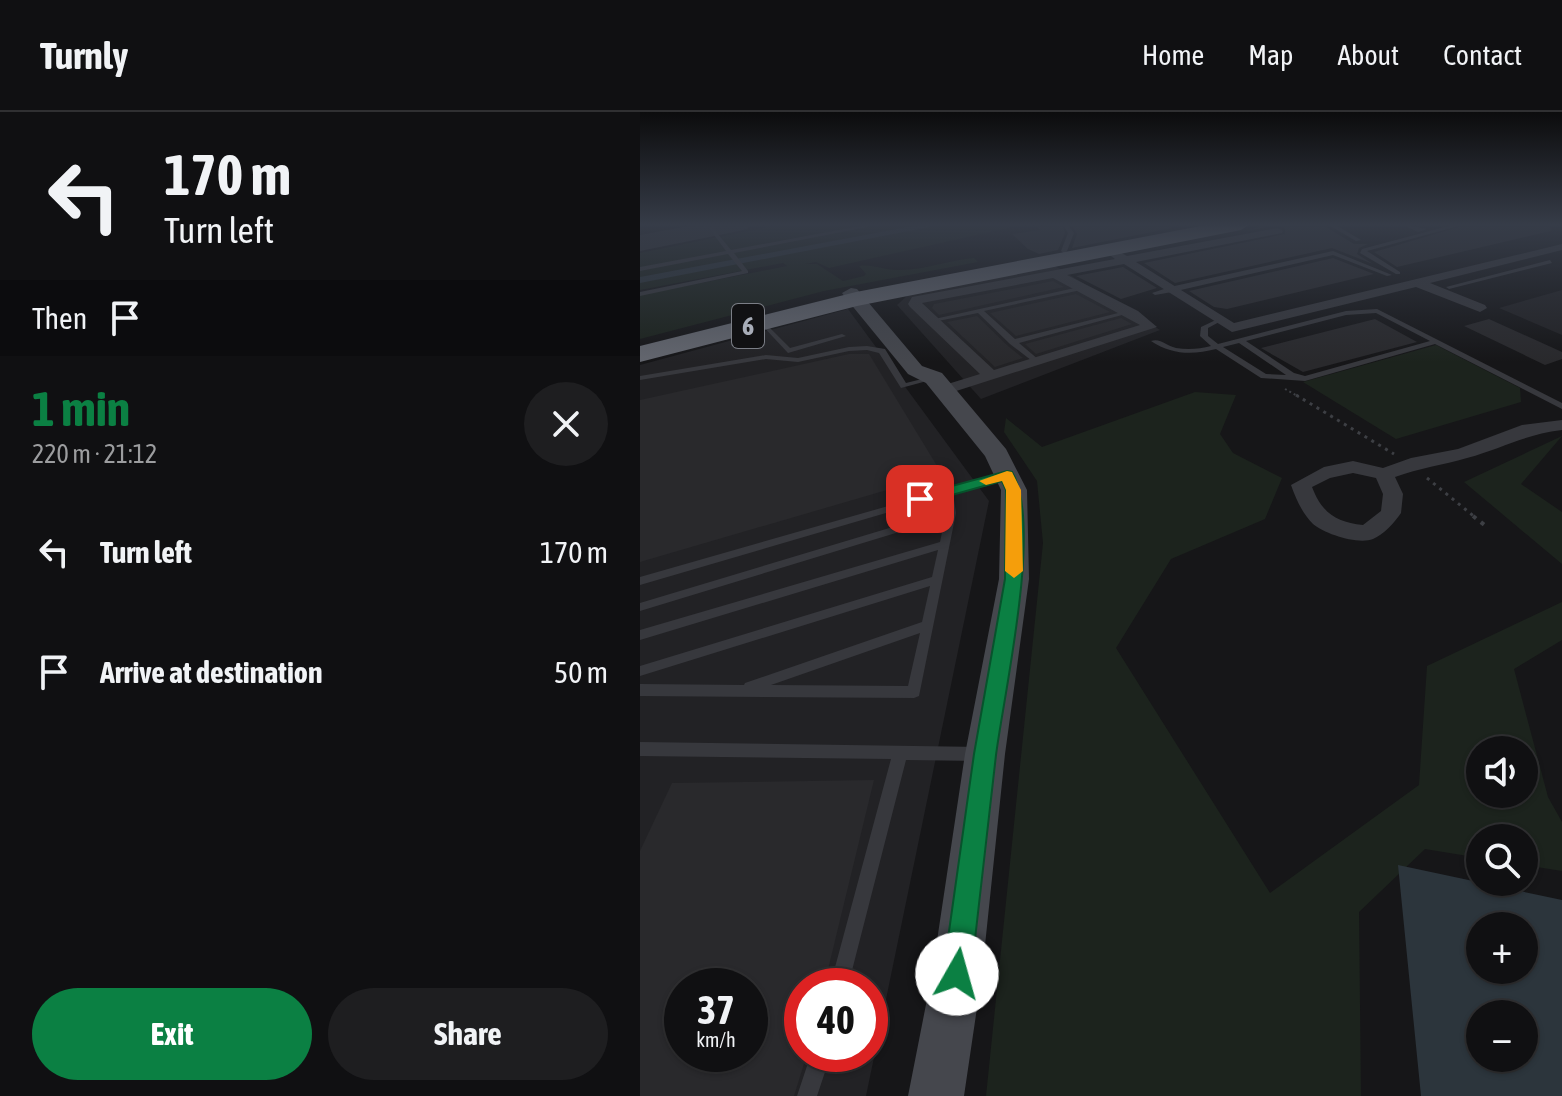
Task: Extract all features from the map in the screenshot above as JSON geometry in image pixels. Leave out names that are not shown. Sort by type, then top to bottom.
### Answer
[{"type":"highway","name":"6","points":[[640,354],[922,278],[964,270]]},
{"type":"highway","name":"6","points":[[640,345],[790,308],[1015,270]]},
{"type":"highway","points":[[790,308],[839,293],[922,278]]},
{"type":"street","points":[[991,376],[915,304],[917,300],[1068,270]]},
{"type":"street","points":[[1141,270],[1224,320],[1327,305],[1471,270]]},
{"type":"street","points":[[1302,296],[1411,270]]},
{"type":"street","points":[[1056,274],[1079,289],[1130,312],[1152,334]]},
{"type":"street","points":[[1394,274],[1480,308]]},
{"type":"street","points":[[863,294],[915,370],[939,384],[997,454],[1014,490],[1014,579],[985,754],[957,974],[936,1096]]},
{"type":"street","points":[[939,384],[991,376],[1152,334]]},
{"type":"street","points":[[1384,474],[1411,464],[1462,454],[1528,429],[1562,425]]},
{"type":"lane","points":[[640,291],[741,274],[746,270]]},
{"type":"lane","points":[[1155,293],[1257,270]]},
{"type":"lane","points":[[1382,270],[1394,274]]},
{"type":"lane","points":[[1388,270],[1394,274]]},
{"type":"lane","points":[[1491,270],[1502,274]]},
{"type":"lane","points":[[1449,287],[1513,270]]},
{"type":"lane","points":[[933,320],[1079,289]]},
{"type":"lane","points":[[1327,305],[1346,313]]},
{"type":"lane","points":[[979,310],[1036,362]]},
{"type":"lane","points":[[1152,334],[1184,351],[1241,341],[1346,313],[1377,311],[1562,406]]},
{"type":"lane","points":[[1013,342],[1130,312]]},
{"type":"lane","points":[[1224,320],[1209,324],[1204,332],[1207,340],[1264,376],[1305,379],[1437,341]]},
{"type":"lane","points":[[762,322],[788,351],[842,336]]},
{"type":"lane","points":[[1241,341],[1295,378]]},
{"type":"lane","points":[[640,378],[705,365],[724,365],[766,357],[798,360],[867,348],[882,351],[904,386],[939,384]]},
{"type":"lane","points":[[640,581],[1007,475]]},
{"type":"lane","points":[[640,690],[914,692],[951,513],[948,491]]},
{"type":"lane","points":[[640,607],[951,513]]},
{"type":"lane","points":[[640,635],[945,544]]},
{"type":"lane","points":[[640,671],[937,580]]},
{"type":"lane","points":[[738,691],[928,625]]},
{"type":"lane","points":[[640,749],[985,754]]},
{"type":"lane","points":[[844,968],[900,753]]},
{"type":"lane","points":[[807,1096],[815,1072]]},
{"type":"path","points":[[1264,376],[1411,464],[1487,527]]},
{"type":"shaded area","points":[[640,270],[746,270],[640,290]]},
{"type":"shaded area","points":[[767,270],[826,270],[843,281],[864,276],[866,274],[862,270],[936,270],[824,291],[640,339],[640,295]]},
{"type":"shaded area","points":[[1035,270],[1061,270],[1160,330],[981,399],[897,305],[909,294]]},
{"type":"shaded area","points":[[1562,290],[1562,335],[1499,308]]},
{"type":"shaded area","points":[[848,309],[989,501],[888,990],[888,968],[784,968],[784,1072],[871,1072],[866,1096],[640,1096],[640,365]]},
{"type":"shaded area","points":[[1436,345],[1520,388],[1521,402],[1396,439],[1303,382]]},
{"type":"shaded area","points":[[1195,392],[1236,395],[1220,434],[1233,453],[1282,478],[1265,519],[1171,559],[1116,648],[1270,893],[1419,785],[1427,666],[1562,602],[1562,640],[1514,669],[1532,736],[1466,736],[1466,808],[1538,808],[1538,759],[1548,797],[1562,822],[1562,871],[1538,867],[1538,824],[1466,824],[1466,856],[1425,849],[1359,912],[1361,1096],[986,1096],[1043,543],[1037,481],[1004,432],[1006,418],[1042,447]]},
{"type":"shaded area","points":[[1562,436],[1521,484],[1562,512],[1562,564],[1464,482]]},
{"type":"shaded area","points":[[1398,865],[1466,880],[1466,896],[1538,895],[1562,900],[1562,1096],[1421,1096]]},
{"type":"building","points":[[1128,270],[1157,288],[1121,299],[1076,276]]},
{"type":"building","points":[[1155,270],[1234,270],[1175,283]]},
{"type":"building","points":[[1281,270],[1364,270],[1374,274],[1227,309],[1214,307],[1189,291]]},
{"type":"building","points":[[1053,281],[1064,287],[939,315],[932,308],[934,304]]},
{"type":"building","points":[[1076,294],[1110,312],[1016,336],[990,313]]},
{"type":"building","points":[[977,316],[1023,358],[995,367],[947,322]]},
{"type":"building","points":[[1121,318],[1132,324],[1036,354],[1025,344]]},
{"type":"building","points":[[1375,319],[1417,342],[1303,372],[1261,348]]},
{"type":"building","points":[[1489,319],[1562,352],[1562,359],[1545,365],[1464,326]]},
{"type":"building","points":[[849,354],[869,354],[942,474],[640,562],[640,400]]},
{"type":"building","points":[[874,780],[828,968],[784,968],[784,1072],[801,1072],[794,1096],[640,1096],[640,851],[672,783]]},
{"type":"waterway","points":[[640,280],[694,270]]},
{"type":"slow traffic","points":[[986,481],[1007,475],[1014,490],[1014,571]]},
{"type":"route","points":[[920,499],[1007,475],[1014,490],[1014,579],[985,754],[957,974]]}]
